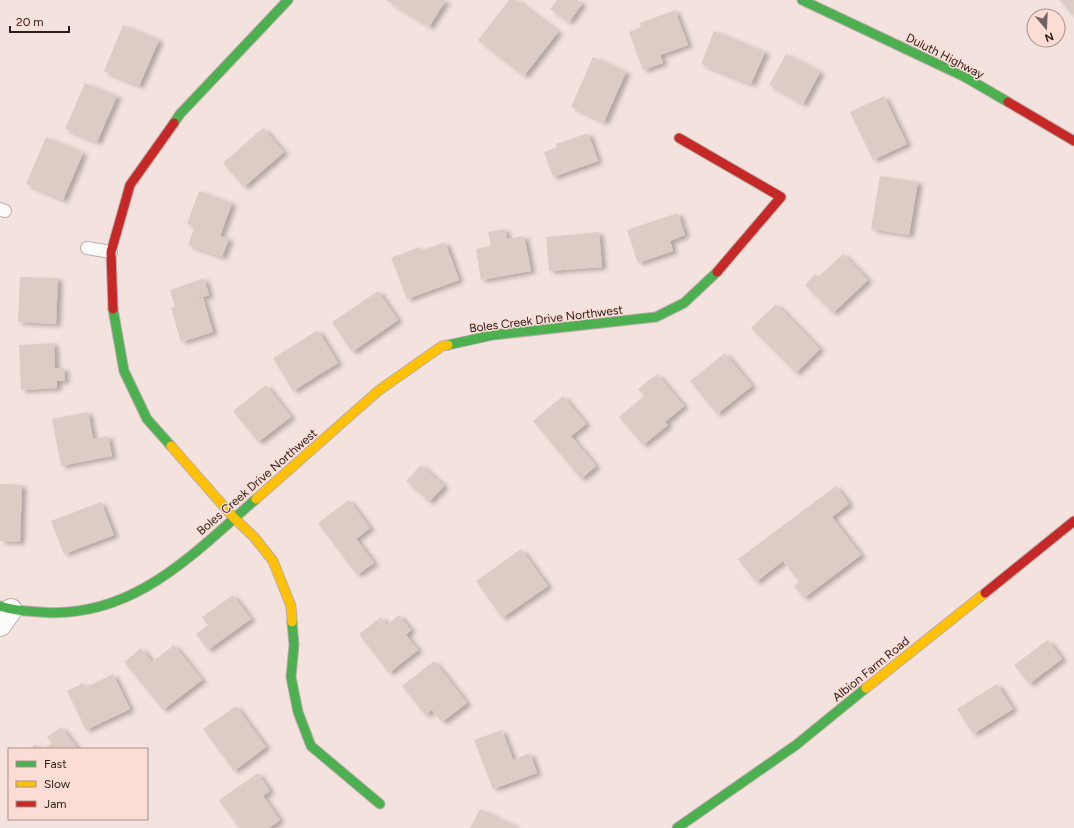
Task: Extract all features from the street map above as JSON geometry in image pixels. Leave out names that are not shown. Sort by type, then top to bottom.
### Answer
[{"type":"street","points":[[288,0],[180,114],[130,185],[111,252],[113,318],[124,371],[147,419],[234,518],[254,537],[273,561],[291,606],[294,645],[291,677],[298,712],[311,746],[380,804]]},
{"type":"street","name":"Duluth Highway","points":[[802,0],[964,77],[1074,141]]},
{"type":"street","name":"Boles Creek Drive Northwest","points":[[4,614],[59,614],[104,607],[142,590],[181,565],[378,391],[442,346],[493,335],[656,317],[684,303],[708,282],[781,197],[679,138]]},
{"type":"street","name":"Albion Farm Road","points":[[677,828],[796,745],[1074,521]]},
{"type":"lane","points":[[87,248],[111,252]]},
{"type":"building","points":[[386,0],[446,0],[429,27]]},
{"type":"building","points":[[509,0],[516,0],[558,32],[524,76],[478,40]]},
{"type":"building","points":[[557,0],[577,0],[582,4],[569,22],[550,9]]},
{"type":"building","points":[[1059,0],[1074,0],[1074,16]]},
{"type":"building","points":[[675,10],[688,45],[660,55],[663,63],[643,70],[629,32],[641,27],[640,23]]},
{"type":"building","points":[[123,25],[159,40],[139,86],[104,71]]},
{"type":"building","points":[[714,31],[765,52],[751,84],[701,64]]},
{"type":"building","points":[[786,54],[820,72],[803,104],[769,85]]},
{"type":"building","points":[[593,57],[626,72],[604,122],[571,107]]},
{"type":"building","points":[[85,83],[117,96],[97,142],[65,129]]},
{"type":"building","points":[[884,96],[907,144],[873,160],[850,112]]},
{"type":"building","points":[[263,128],[284,152],[244,187],[223,163]]},
{"type":"building","points":[[588,133],[598,161],[553,177],[544,152],[557,147],[556,144]]},
{"type":"building","points":[[46,137],[83,153],[63,200],[26,184]]},
{"type":"building","points":[[880,176],[918,182],[909,235],[871,229]]},
{"type":"building","points":[[199,191],[232,203],[220,236],[229,239],[222,257],[188,245],[195,226],[187,224]]},
{"type":"building","points":[[678,213],[685,235],[670,241],[673,251],[638,263],[627,230]]},
{"type":"building","points":[[505,229],[507,239],[524,236],[531,271],[481,280],[476,249],[491,246],[488,232]]},
{"type":"building","points":[[599,232],[602,267],[549,271],[546,237]]},
{"type":"building","points":[[445,242],[459,280],[407,299],[391,258],[419,247],[420,251]]},
{"type":"building","points":[[843,254],[868,280],[833,313],[805,285],[815,274],[818,277]]},
{"type":"building","points":[[20,277],[58,278],[56,324],[18,322]]},
{"type":"building","points":[[204,278],[209,295],[183,304],[203,298],[213,332],[181,342],[171,308],[175,307],[170,290]]},
{"type":"building","points":[[378,291],[398,320],[352,352],[332,322]]},
{"type":"building","points":[[776,304],[820,349],[796,373],[751,328]]},
{"type":"building","points":[[318,330],[338,363],[293,391],[273,358]]},
{"type":"building","points":[[54,343],[55,369],[64,368],[65,381],[57,381],[57,388],[21,390],[19,345]]},
{"type":"building","points":[[725,353],[752,386],[717,414],[690,381]]},
{"type":"building","points":[[657,374],[684,406],[665,422],[668,425],[643,445],[619,417],[644,396],[638,389]]},
{"type":"building","points":[[266,385],[291,417],[258,442],[233,411]]},
{"type":"building","points":[[563,396],[586,424],[571,436],[596,466],[581,479],[533,421]]},
{"type":"building","points":[[88,412],[93,439],[108,436],[112,456],[61,466],[52,419]]},
{"type":"building","points":[[421,465],[444,486],[429,502],[406,481]]},
{"type":"building","points":[[0,484],[22,485],[20,542],[0,541]]},
{"type":"building","points":[[836,486],[849,504],[832,517],[861,555],[804,598],[794,586],[799,582],[783,561],[756,582],[738,559]]},
{"type":"building","points":[[349,500],[370,528],[356,539],[374,563],[357,575],[318,523]]},
{"type":"building","points":[[101,502],[114,535],[64,554],[51,521]]},
{"type":"building","points":[[521,549],[548,586],[502,618],[476,581]]},
{"type":"building","points":[[233,595],[251,619],[208,650],[196,634],[208,625],[202,617]]},
{"type":"building","points":[[399,615],[411,630],[406,635],[418,650],[389,673],[359,634],[381,617],[387,625]]},
{"type":"building","points":[[1048,640],[1062,659],[1029,684],[1014,665]]},
{"type":"building","points":[[174,645],[202,680],[163,710],[124,662],[141,648],[152,662]]},
{"type":"building","points":[[434,661],[467,703],[442,722],[432,710],[425,715],[402,686]]},
{"type":"building","points":[[113,674],[130,709],[86,730],[67,691],[83,683],[85,688]]},
{"type":"building","points":[[997,684],[1013,709],[973,734],[957,709]]},
{"type":"building","points":[[236,706],[266,747],[234,771],[203,729]]},
{"type":"building","points":[[61,727],[77,748],[44,748],[52,743],[47,737]]},
{"type":"building","points":[[502,730],[513,760],[530,753],[537,773],[493,789],[474,740]]},
{"type":"building","points":[[36,744],[38,748],[30,748]]},
{"type":"building","points":[[258,773],[270,791],[263,796],[280,820],[269,828],[239,828],[219,800]]},
{"type":"building","points":[[480,809],[518,828],[470,828]]},
{"type":"traffic: fast","points":[[174,123],[180,114],[288,0]]},
{"type":"traffic: fast","points":[[802,0],[965,77],[1008,102]]},
{"type":"traffic: fast","points":[[448,345],[493,335],[656,317],[684,303],[717,272]]},
{"type":"traffic: fast","points":[[113,309],[124,371],[147,419],[171,446]]},
{"type":"traffic: fast","points":[[0,606],[24,611],[72,612],[103,606],[132,595],[158,580],[184,561],[256,499]]},
{"type":"traffic: fast","points":[[292,622],[294,645],[291,677],[298,712],[311,746],[380,804]]},
{"type":"traffic: fast","points":[[677,828],[796,745],[866,688]]},
{"type":"traffic: slow","points":[[256,499],[378,391],[442,346],[448,345]]},
{"type":"traffic: slow","points":[[171,446],[234,518],[254,537],[273,561],[291,606],[292,622]]},
{"type":"traffic: slow","points":[[866,688],[985,593]]},
{"type":"traffic: jam","points":[[1008,102],[1074,141]]},
{"type":"traffic: jam","points":[[113,309],[111,252],[130,185],[174,123]]},
{"type":"traffic: jam","points":[[679,138],[781,197],[717,272]]},
{"type":"traffic: jam","points":[[985,593],[1074,521]]}]
